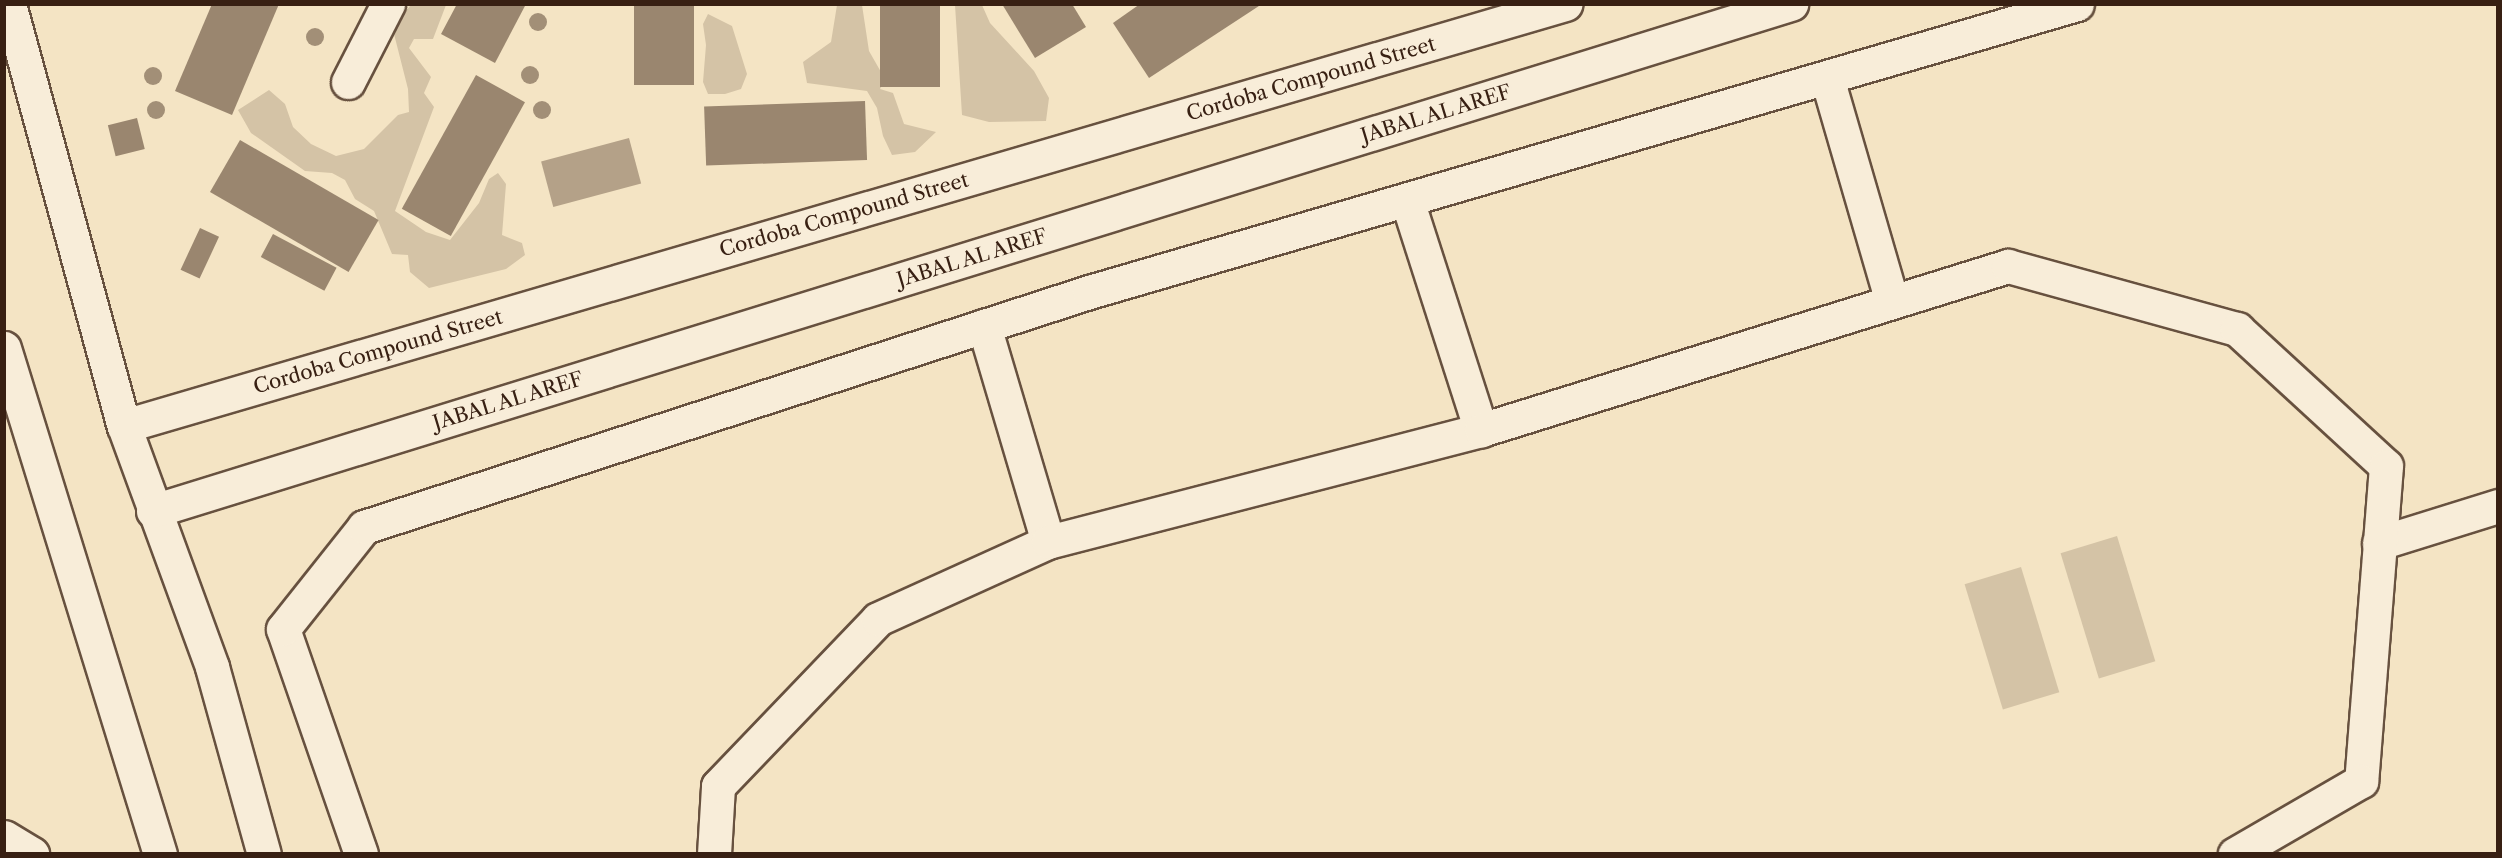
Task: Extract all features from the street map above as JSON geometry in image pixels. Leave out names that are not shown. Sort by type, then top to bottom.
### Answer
[{"type":"street","points":[[9,4],[124,426],[153,511],[212,667],[264,854]]},
{"type":"street","points":[[348,82],[388,4]]},
{"type":"street","name":"Cordoba Compound Street","points":[[124,426],[1565,4]]},
{"type":"street","name":"JABAL AL AREF","points":[[153,511],[1791,4]]},
{"type":"street","points":[[362,854],[283,629],[364,527],[984,326],[2077,4]]},
{"type":"street","points":[[1827,78],[1892,302]]},
{"type":"street","points":[[1407,200],[1481,430]]},
{"type":"street","points":[[714,854],[717,786],[878,619],[1048,542],[1481,430],[2008,266],[2237,328],[2386,466],[2361,781],[2235,854]]},
{"type":"street","points":[[984,326],[1048,542]]},
{"type":"street","points":[[4,348],[160,854]]},
{"type":"street","points":[[2379,543],[2498,506]]},
{"type":"street","points":[[4,837],[32,854]]},
{"type":"shaded area","points":[[411,5],[446,5],[433,39],[414,39],[409,48],[431,77],[424,93],[434,107],[395,211],[426,232],[450,240],[479,203],[489,179],[498,173],[506,184],[502,235],[522,243],[525,255],[506,269],[429,288],[410,272],[408,255],[392,254],[374,211],[355,199],[345,180],[332,173],[305,171],[251,133],[238,110],[269,90],[285,104],[293,127],[311,144],[336,156],[364,149],[398,115],[409,112],[408,89],[394,34],[400,17]]},
{"type":"shaded area","points":[[837,5],[862,5],[869,51],[885,79],[880,89],[893,93],[904,124],[936,132],[915,152],[892,155],[883,136],[877,108],[867,91],[807,83],[803,62],[831,42]]},
{"type":"shaded area","points":[[955,5],[982,5],[990,23],[1034,71],[1049,98],[1046,121],[989,122],[962,115]]},
{"type":"shaded area","points":[[708,14],[732,26],[747,74],[741,89],[725,94],[708,94],[703,82],[706,45],[703,24]]},
{"type":"shaded area","points":[[629,138],[641,183],[553,207],[541,162]]},
{"type":"shaded area","points":[[2117,536],[2155,661],[2099,679],[2061,553]]},
{"type":"shaded area","points":[[2021,567],[2059,692],[2003,710],[1965,584]]},
{"type":"building","points":[[212,4],[279,4],[232,115],[175,91]]},
{"type":"building","points":[[457,4],[526,4],[495,63],[441,34]]},
{"type":"building","points":[[634,4],[694,4],[694,85],[634,85]]},
{"type":"building","points":[[880,4],[940,4],[940,87],[880,87]]},
{"type":"building","points":[[1002,4],[1072,4],[1086,27],[1035,58]]},
{"type":"building","points":[[1140,4],[1262,4],[1149,78],[1113,23]]},
{"type":"building","points":[[476,75],[525,102],[451,236],[402,209]]},
{"type":"building","points":[[865,101],[867,160],[706,166],[704,107]]},
{"type":"building","points":[[137,118],[145,149],[116,156],[108,125]]},
{"type":"building","points":[[240,140],[379,220],[349,272],[210,192]]},
{"type":"building","points":[[200,228],[219,237],[200,279],[181,270]]},
{"type":"building","points":[[273,234],[337,268],[324,291],[261,257]]}]
